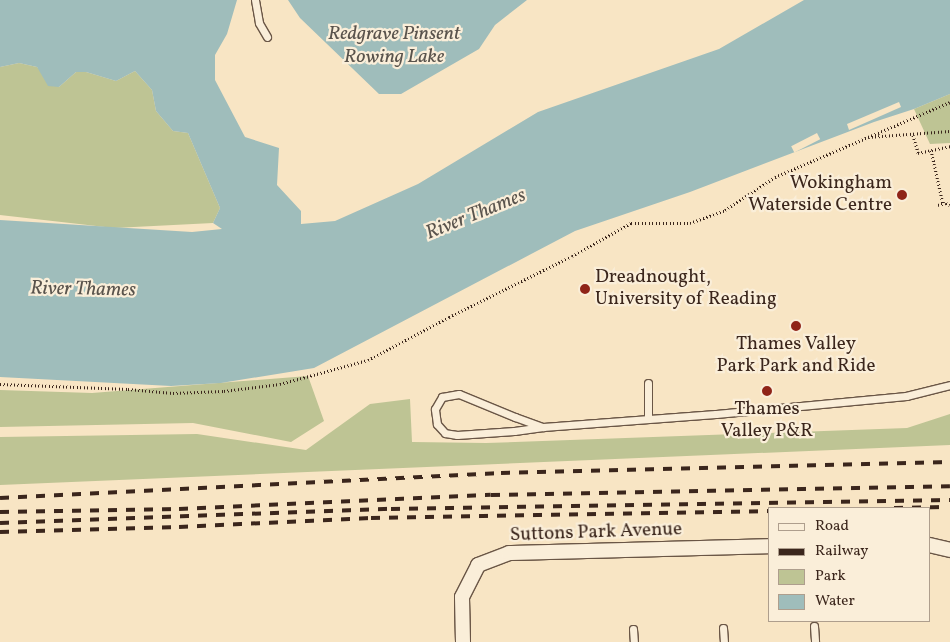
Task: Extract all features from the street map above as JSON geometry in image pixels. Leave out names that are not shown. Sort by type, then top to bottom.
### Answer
[{"type":"street","points":[[930,545],[950,550]]},
{"type":"street","name":"Suttons Park Avenue","points":[[463,642],[462,597],[478,565],[509,553],[768,546]]},
{"type":"lane","points":[[255,0],[259,23],[267,37]]},
{"type":"lane","points":[[648,383],[648,419]]},
{"type":"lane","points":[[543,427],[458,394],[442,397],[435,408],[437,424],[450,434],[514,431],[906,396],[950,385]]},
{"type":"lane","points":[[814,626],[815,642]]},
{"type":"lane","points":[[723,628],[724,642]]},
{"type":"lane","points":[[633,629],[634,642]]},
{"type":"path","points":[[0,384],[128,389],[173,393],[224,391],[280,384],[368,360],[449,317],[572,256],[631,223],[690,223],[725,210],[775,178],[950,102]]},
{"type":"path","points":[[865,138],[950,131]]},
{"type":"path","points":[[913,135],[918,153],[950,146]]},
{"type":"path","points":[[931,150],[937,179],[946,204],[938,205]]},
{"type":"green space","points":[[19,63],[37,67],[59,87],[76,72],[86,72],[116,81],[135,71],[152,90],[156,111],[173,131],[188,133],[220,208],[213,223],[114,228],[0,215],[0,67]]},
{"type":"green space","points":[[950,94],[950,143],[930,144],[914,109]]},
{"type":"green space","points":[[308,376],[324,421],[291,442],[193,423],[0,427],[0,390],[92,393]]},
{"type":"green space","points":[[410,399],[412,442],[486,443],[907,428],[950,414],[950,445],[0,485],[0,437],[197,434],[306,450],[370,404]]},
{"type":"water","name":"River Thames","points":[[0,0],[237,0],[227,34],[215,55],[215,80],[245,137],[279,148],[277,185],[301,211],[301,224],[335,221],[418,184],[538,112],[719,49],[804,0],[950,0],[950,94],[690,192],[575,231],[314,368],[221,383],[171,386],[0,377],[0,220],[192,232],[222,229],[213,223],[220,208],[188,133],[173,131],[156,111],[152,90],[135,71],[116,81],[86,72],[76,72],[59,87],[48,86],[37,67],[19,63],[0,67]]},
{"type":"water","name":"Redgrave Pinsent Rowing Lake","points":[[288,0],[527,0],[495,25],[479,49],[401,94],[379,94],[300,18]]},
{"type":"pier","points":[[899,102],[901,107],[849,130],[847,124]]},
{"type":"pier","points":[[817,133],[820,139],[794,152],[791,146]]},
{"type":"railway","points":[[0,498],[501,473],[950,462]]},
{"type":"railway","points":[[0,512],[179,509],[491,495],[950,486]]},
{"type":"railway","points":[[0,523],[391,509],[950,500]]},
{"type":"railway","points":[[930,507],[945,507]]},
{"type":"railway","points":[[0,532],[179,527],[371,518],[768,511]]},
{"type":"place","name":"Wokingham Waterside Centre","points":[[902,195]]},
{"type":"place","name":"Dreadnought, University of Reading","points":[[585,289]]},
{"type":"place","name":"Thames Valley Park Park and Ride","points":[[796,326]]},
{"type":"place","name":"Thames Valley P&R","points":[[767,391]]}]
